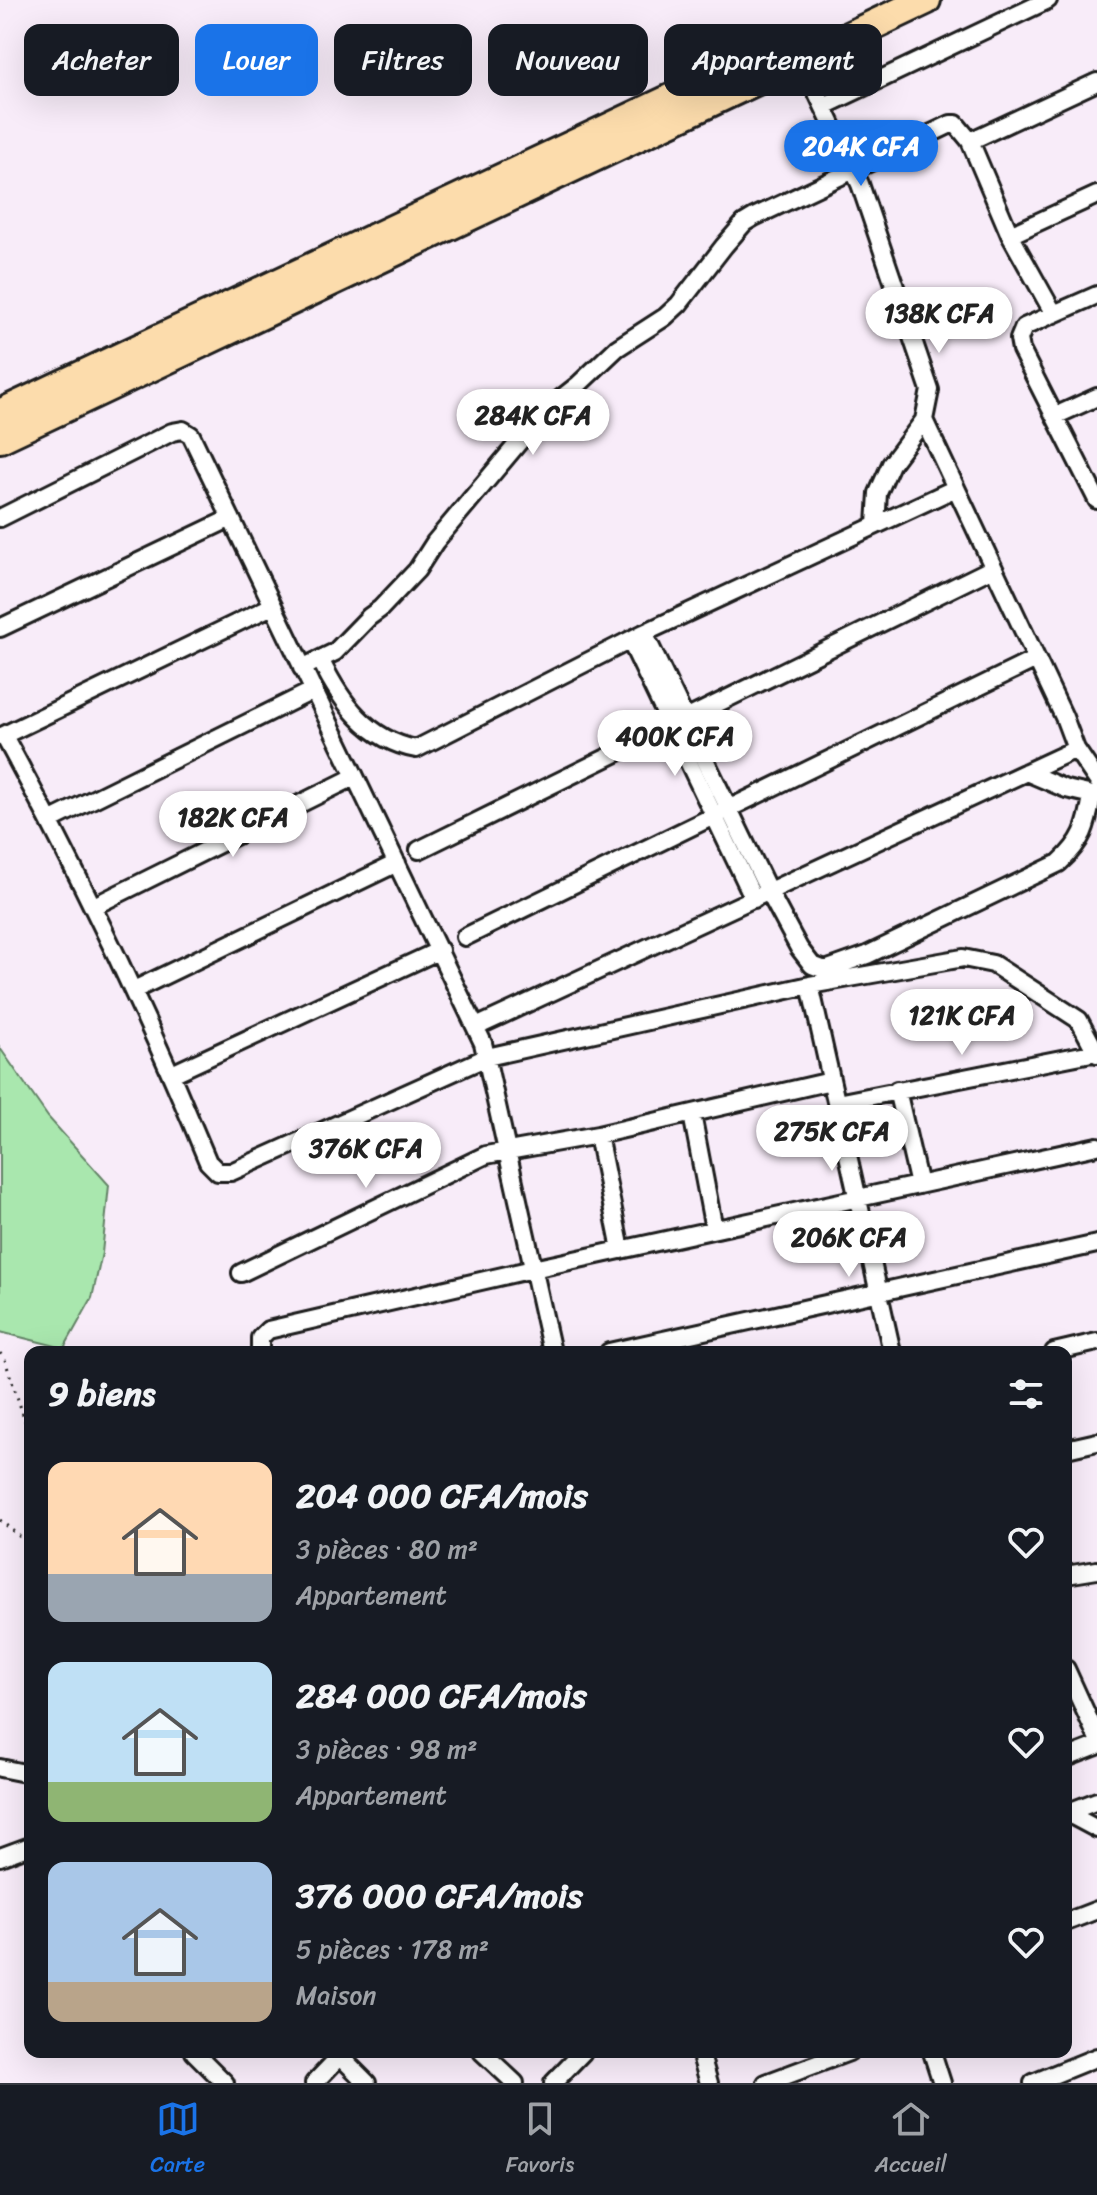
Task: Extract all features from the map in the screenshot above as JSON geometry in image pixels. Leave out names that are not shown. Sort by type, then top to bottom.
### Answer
[{"type":"highway","points":[[0,414],[880,0]]},
{"type":"highway","points":[[875,24],[926,0]]},
{"type":"highway","points":[[0,438],[723,96]]},
{"type":"street","points":[[824,106],[1048,0]]},
{"type":"street","points":[[970,141],[1097,82]]},
{"type":"street","points":[[819,96],[854,170],[930,390],[924,420],[891,464],[878,493],[876,525]]},
{"type":"street","points":[[302,668],[321,661],[348,640],[417,570],[435,542],[545,411],[617,348],[665,317],[679,304],[744,223],[951,124],[962,128],[970,141],[1010,235],[1054,314]]},
{"type":"street","points":[[1010,235],[1097,195]]},
{"type":"street","points":[[1097,295],[1024,327],[1019,339],[1021,350],[1097,500]]},
{"type":"street","points":[[1055,416],[1097,397]]},
{"type":"street","points":[[637,636],[762,895],[812,965],[825,970],[840,967],[1059,863],[1076,848],[1087,825],[1095,791],[924,420]]},
{"type":"street","points":[[0,518],[172,432],[183,430],[191,435],[476,1027],[487,1057],[551,1346]]},
{"type":"street","points":[[321,661],[336,691],[368,727],[402,746],[416,749],[637,636],[956,488]]},
{"type":"street","points":[[0,628],[231,518]]},
{"type":"street","points":[[419,850],[993,568]]},
{"type":"street","points":[[272,606],[2,737],[51,820],[94,906],[172,1074],[208,1162],[218,1172],[231,1172],[487,1057],[810,985],[963,958],[993,964],[1097,1029]]},
{"type":"street","points":[[465,937],[1036,659]]},
{"type":"street","points":[[51,820],[312,691]]},
{"type":"street","points":[[476,1027],[1076,749]]},
{"type":"street","points":[[1026,772],[1066,789],[1095,791]]},
{"type":"street","points":[[94,906],[354,777]]},
{"type":"street","points":[[134,990],[397,863]]},
{"type":"street","points":[[172,1074],[440,950]]},
{"type":"street","points":[[810,985],[891,1346]]},
{"type":"street","points":[[837,1103],[1097,1053],[1079,1020]]},
{"type":"street","points":[[241,1273],[486,1155],[598,1135],[831,1081]]},
{"type":"street","points":[[897,1090],[919,1185]]},
{"type":"street","points":[[692,1114],[714,1229]]},
{"type":"street","points":[[598,1135],[621,1250]]},
{"type":"street","points":[[260,1346],[260,1338],[268,1330],[1097,1146]]},
{"type":"street","points":[[636,1346],[1097,1244]]},
{"type":"street","points":[[1072,1348],[1097,1342]]},
{"type":"street","points":[[1072,1448],[1097,1442]]},
{"type":"street","points":[[1072,1574],[1097,1570]]},
{"type":"street","points":[[1072,1686],[1097,1737]]},
{"type":"street","points":[[1072,1756],[1097,1746]]},
{"type":"street","points":[[0,1768],[24,1773]]},
{"type":"street","points":[[1072,1811],[1097,1801]]},
{"type":"street","points":[[1072,1816],[1097,1829]]},
{"type":"street","points":[[0,1857],[24,1848]]},
{"type":"street","points":[[1072,1920],[1097,1910]]},
{"type":"street","points":[[1033,2083],[1097,2057]]},
{"type":"street","points":[[200,2058],[225,2083]]},
{"type":"street","points":[[314,2083],[335,2058]]},
{"type":"street","points":[[342,2058],[367,2083]]},
{"type":"street","points":[[488,2058],[515,2083]]},
{"type":"street","points":[[553,2083],[577,2058]]},
{"type":"street","points":[[701,2058],[703,2079]]},
{"type":"street","points":[[766,2083],[833,2058]]},
{"type":"street","points":[[934,2058],[942,2083]]},
{"type":"path","points":[[0,1353],[24,1418]]},
{"type":"path","points":[[0,1520],[24,1540]]},
{"type":"green space","points":[[0,1048],[48,1117],[109,1185],[102,1253],[92,1298],[65,1346],[0,1332]]}]
